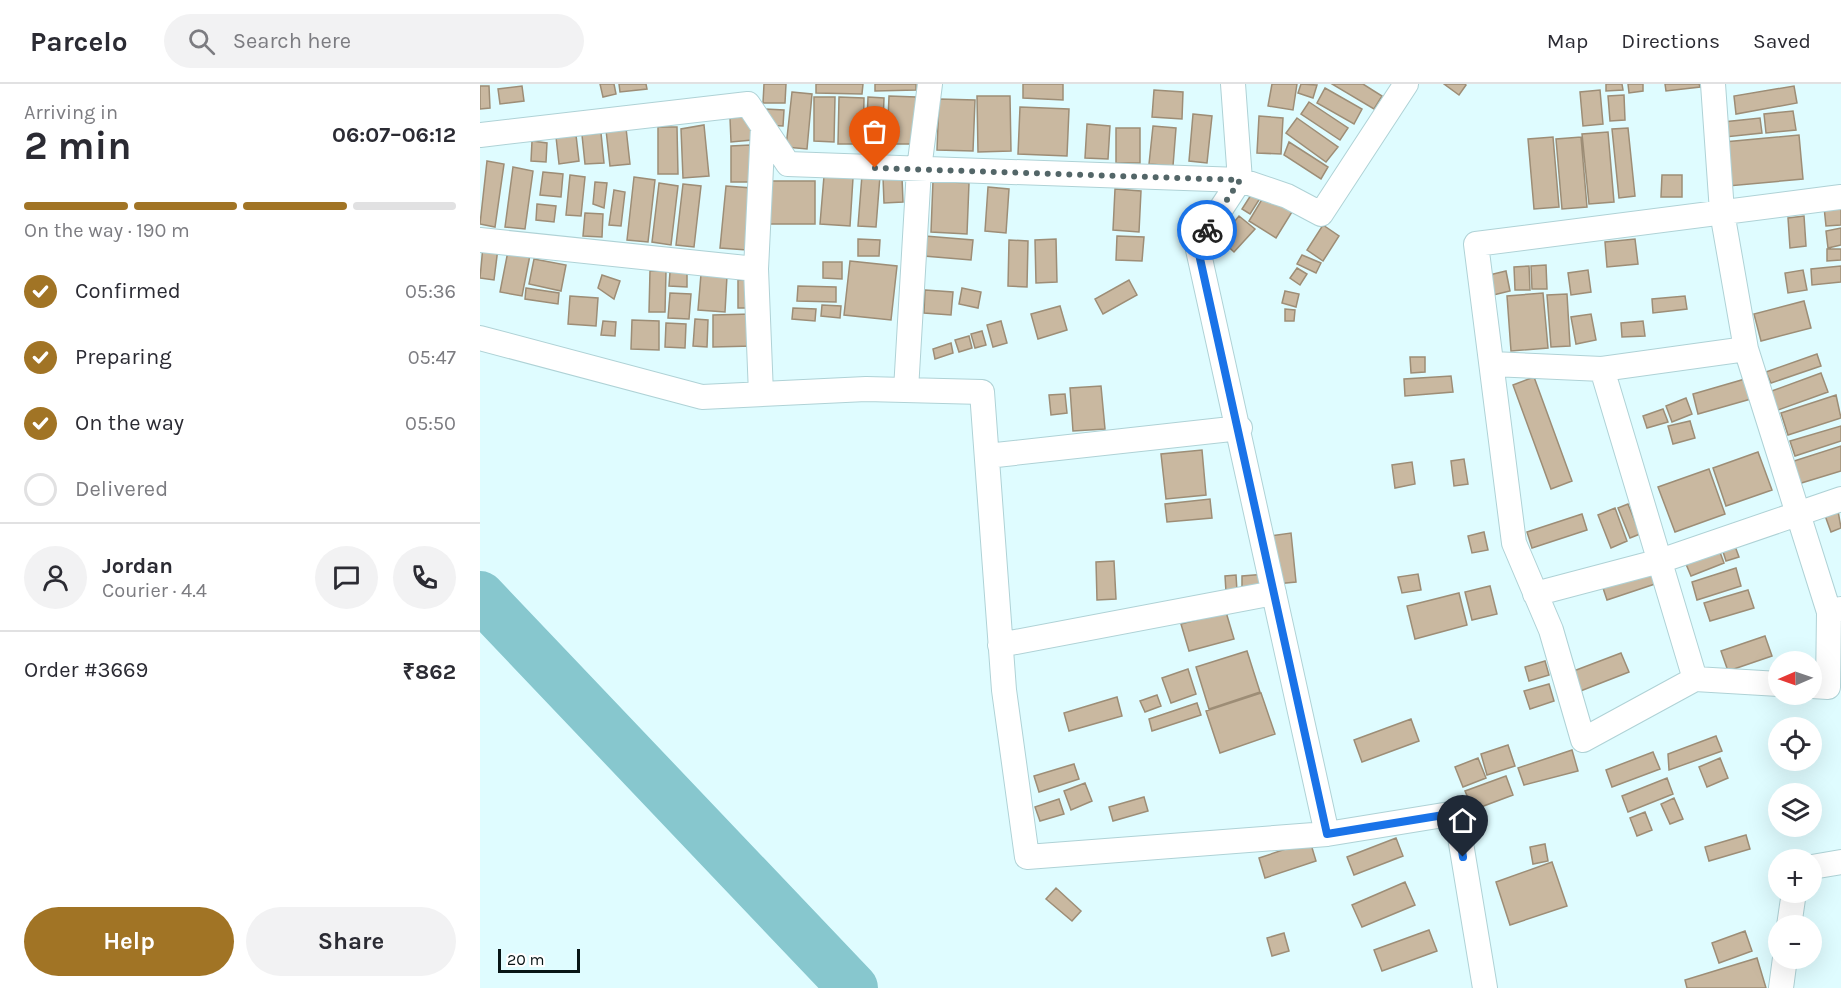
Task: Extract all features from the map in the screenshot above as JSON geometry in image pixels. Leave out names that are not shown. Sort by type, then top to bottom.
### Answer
[{"type":"street","points":[[906,390],[919,169],[930,84]]},
{"type":"street","points":[[1233,84],[1240,180],[1197,245],[1240,428],[1327,834]]},
{"type":"street","points":[[480,135],[748,104],[788,164],[1240,180],[1287,196],[1321,214],[1406,84]]},
{"type":"street","points":[[1713,84],[1722,212],[1746,349],[1798,513],[1835,611],[1828,687],[1822,687]]},
{"type":"street","points":[[761,394],[756,269],[763,127]]},
{"type":"street","points":[[1768,683],[1695,679],[1583,740],[1551,630],[1514,543],[1476,244],[1841,197]]},
{"type":"street","points":[[480,240],[756,269]]},
{"type":"street","points":[[480,338],[702,397],[906,390],[982,392],[1004,690],[1027,857],[1327,834],[1456,813],[1485,988]]},
{"type":"street","points":[[1492,364],[1602,369],[1746,349]]},
{"type":"street","points":[[1602,369],[1695,679]]},
{"type":"street","points":[[987,456],[1240,428]]},
{"type":"street","points":[[1535,594],[1660,561],[1841,499]]},
{"type":"street","points":[[1000,645],[1274,593]]},
{"type":"street","points":[[1822,865],[1841,862]]},
{"type":"street","points":[[1781,988],[1784,969]]},
{"type":"building","points":[[600,84],[614,84],[616,94],[603,97]]},
{"type":"building","points":[[619,84],[646,84],[647,89],[620,92]]},
{"type":"building","points":[[764,84],[786,84],[785,103],[763,103]]},
{"type":"building","points":[[816,84],[863,84],[862,94],[816,93]]},
{"type":"building","points":[[875,84],[916,84],[916,90],[875,91]]},
{"type":"building","points":[[1023,84],[1063,84],[1063,100],[1023,98]]},
{"type":"building","points":[[1272,84],[1297,84],[1293,110],[1268,106]]},
{"type":"building","points":[[1301,84],[1317,85],[1313,98],[1298,93]]},
{"type":"building","points":[[1332,84],[1363,84],[1382,96],[1374,109]]},
{"type":"building","points":[[1444,84],[1465,84],[1466,85],[1459,95]]},
{"type":"building","points":[[1606,84],[1622,84],[1623,90],[1606,91]]},
{"type":"building","points":[[1628,84],[1643,84],[1643,91],[1629,93]]},
{"type":"building","points":[[1665,84],[1699,84],[1700,87],[1666,91]]},
{"type":"building","points":[[480,86],[489,86],[490,108],[480,109]]},
{"type":"building","points":[[522,86],[524,101],[500,104],[498,89]]},
{"type":"building","points":[[1794,86],[1797,103],[1736,114],[1734,96]]},
{"type":"building","points":[[1325,88],[1362,109],[1354,124],[1317,103]]},
{"type":"building","points":[[1154,90],[1183,92],[1182,119],[1152,117]]},
{"type":"building","points":[[1600,90],[1603,124],[1583,126],[1580,92]]},
{"type":"building","points":[[792,92],[812,94],[807,149],[786,147]]},
{"type":"building","points":[[1624,95],[1625,120],[1610,121],[1608,96]]},
{"type":"building","points":[[889,96],[916,97],[914,144],[887,144]]},
{"type":"building","points":[[977,96],[1010,96],[1011,151],[978,152]]},
{"type":"building","points":[[814,97],[835,97],[834,142],[814,141]]},
{"type":"building","points":[[839,97],[864,98],[863,144],[838,144]]},
{"type":"building","points":[[868,97],[884,98],[882,149],[866,148]]},
{"type":"building","points":[[939,99],[975,100],[973,151],[937,150]]},
{"type":"building","points":[[1309,102],[1348,128],[1340,140],[1301,114]]},
{"type":"building","points":[[1020,107],[1069,109],[1067,156],[1018,154]]},
{"type":"building","points":[[765,109],[784,110],[783,126],[764,125]]},
{"type":"building","points":[[1793,111],[1796,130],[1766,133],[1764,114]]},
{"type":"building","points":[[1193,114],[1212,116],[1207,163],[1189,161]]},
{"type":"building","points":[[750,116],[752,140],[731,142],[730,118]]},
{"type":"building","points":[[1259,116],[1283,118],[1281,154],[1257,153]]},
{"type":"building","points":[[1297,118],[1338,147],[1326,162],[1286,133]]},
{"type":"building","points":[[1760,118],[1762,133],[1725,137],[1723,122]]},
{"type":"building","points":[[1087,124],[1110,126],[1108,159],[1085,158]]},
{"type":"building","points":[[704,125],[709,176],[683,178],[681,129]]},
{"type":"building","points":[[1153,126],[1176,128],[1173,166],[1149,164]]},
{"type":"building","points":[[658,127],[677,127],[678,174],[658,174]]},
{"type":"building","points":[[626,128],[630,164],[610,166],[606,130]]},
{"type":"building","points":[[1116,128],[1140,128],[1140,163],[1116,163]]},
{"type":"building","points":[[1628,128],[1635,196],[1619,198],[1612,129]]},
{"type":"building","points":[[1608,132],[1614,202],[1589,204],[1582,134]]},
{"type":"building","points":[[601,133],[604,163],[585,164],[582,135]]},
{"type":"building","points":[[576,135],[579,161],[559,164],[556,137]]},
{"type":"building","points":[[1799,135],[1803,179],[1728,186],[1724,142]]},
{"type":"building","points":[[1553,137],[1559,207],[1534,209],[1528,139]]},
{"type":"building","points":[[1581,137],[1587,207],[1562,209],[1556,139]]},
{"type":"building","points":[[532,141],[547,143],[546,162],[531,161]]},
{"type":"building","points":[[1289,142],[1328,167],[1321,179],[1284,155]]},
{"type":"building","points":[[750,145],[751,182],[731,182],[731,146]]},
{"type":"building","points":[[487,161],[504,164],[495,227],[480,224]]},
{"type":"building","points":[[513,167],[533,171],[525,229],[505,227]]},
{"type":"building","points":[[543,172],[563,174],[561,197],[540,195]]},
{"type":"building","points":[[570,175],[585,177],[581,216],[566,215]]},
{"type":"building","points":[[862,175],[880,176],[876,227],[858,226]]},
{"type":"building","points":[[1662,175],[1682,175],[1682,197],[1661,197]]},
{"type":"building","points":[[824,176],[853,178],[850,226],[820,224]]},
{"type":"building","points":[[634,177],[655,180],[648,242],[627,240]]},
{"type":"building","points":[[883,177],[902,177],[903,202],[884,203]]},
{"type":"building","points":[[766,181],[815,181],[815,224],[766,224]]},
{"type":"building","points":[[933,181],[969,183],[967,234],[931,232]]},
{"type":"building","points":[[595,182],[607,183],[604,208],[593,204]]},
{"type":"building","points":[[659,183],[678,186],[671,245],[652,242]]},
{"type":"building","points":[[683,184],[701,186],[694,247],[676,245]]},
{"type":"building","points":[[1258,184],[1266,189],[1250,214],[1242,209]]},
{"type":"building","points":[[726,186],[752,188],[747,250],[720,248]]},
{"type":"building","points":[[988,187],[1009,189],[1006,233],[985,231]]},
{"type":"building","points":[[1115,189],[1141,191],[1139,232],[1113,230]]},
{"type":"building","points":[[614,190],[625,192],[621,226],[609,225]]},
{"type":"building","points":[[1267,191],[1295,207],[1276,238],[1249,221]]},
{"type":"building","points":[[537,204],[556,206],[554,222],[536,220]]},
{"type":"building","points":[[1841,205],[1841,225],[1826,226],[1824,207]]},
{"type":"building","points":[[585,213],[603,214],[602,237],[583,236]]},
{"type":"building","points":[[1239,216],[1255,229],[1234,252],[1220,239]]},
{"type":"building","points":[[1804,216],[1806,246],[1790,248],[1788,218]]},
{"type":"building","points":[[1323,225],[1339,236],[1323,261],[1307,250]]},
{"type":"building","points":[[1841,228],[1841,245],[1828,248],[1826,231]]},
{"type":"building","points":[[925,236],[973,240],[971,260],[924,256]]},
{"type":"building","points":[[1117,236],[1144,237],[1142,261],[1116,260]]},
{"type":"building","points":[[858,239],[880,240],[879,256],[858,256]]},
{"type":"building","points":[[1056,239],[1057,282],[1036,283],[1035,240]]},
{"type":"building","points":[[1635,239],[1638,264],[1607,267],[1605,242]]},
{"type":"building","points":[[1009,240],[1028,241],[1027,287],[1008,286]]},
{"type":"building","points":[[483,246],[498,248],[494,280],[480,278]]},
{"type":"building","points":[[1827,249],[1841,249],[1841,260],[1827,261]]},
{"type":"building","points":[[508,251],[530,255],[522,296],[500,292]]},
{"type":"building","points":[[1302,255],[1321,263],[1316,273],[1297,264]]},
{"type":"building","points":[[534,259],[566,265],[561,291],[529,284]]},
{"type":"building","points":[[850,261],[897,266],[891,320],[844,315]]},
{"type":"building","points":[[823,262],[842,262],[842,279],[823,278]]},
{"type":"building","points":[[1546,265],[1547,289],[1532,289],[1531,266]]},
{"type":"building","points":[[1529,266],[1530,290],[1515,290],[1514,267]]},
{"type":"building","points":[[1841,266],[1841,282],[1812,285],[1811,269]]},
{"type":"building","points":[[1297,268],[1307,274],[1300,285],[1290,278]]},
{"type":"building","points":[[1588,270],[1591,292],[1571,295],[1568,273]]},
{"type":"building","points":[[1803,270],[1807,290],[1788,293],[1785,273]]},
{"type":"building","points":[[650,271],[666,271],[665,312],[649,312]]},
{"type":"building","points":[[1506,271],[1510,291],[1493,295],[1489,275]]},
{"type":"building","points":[[670,272],[687,272],[687,287],[669,286]]},
{"type":"building","points":[[701,274],[727,276],[725,312],[698,310]]},
{"type":"building","points":[[602,275],[620,281],[614,299],[598,288]]},
{"type":"building","points":[[738,280],[753,280],[752,308],[738,308]]},
{"type":"building","points":[[1129,280],[1137,295],[1103,314],[1095,299]]},
{"type":"building","points":[[798,286],[836,287],[836,302],[797,301]]},
{"type":"building","points":[[526,288],[559,293],[558,304],[525,299]]},
{"type":"building","points":[[962,288],[981,292],[978,308],[959,304]]},
{"type":"building","points":[[925,290],[953,292],[951,315],[924,313]]},
{"type":"building","points":[[1285,291],[1299,294],[1296,307],[1282,303]]},
{"type":"building","points":[[670,293],[691,294],[689,319],[668,318]]},
{"type":"building","points":[[1543,293],[1548,348],[1511,351],[1507,296]]},
{"type":"building","points":[[1567,294],[1570,346],[1551,347],[1547,295]]},
{"type":"building","points":[[570,296],[598,298],[596,326],[568,324]]},
{"type":"building","points":[[1685,296],[1687,309],[1653,313],[1652,299]]},
{"type":"building","points":[[1804,301],[1811,328],[1761,341],[1754,314]]},
{"type":"building","points":[[822,305],[841,306],[840,318],[821,316]]},
{"type":"building","points":[[1060,306],[1067,330],[1038,339],[1031,314]]},
{"type":"building","points":[[793,308],[816,309],[815,321],[792,319]]},
{"type":"building","points":[[1285,309],[1295,310],[1294,321],[1285,321]]},
{"type":"building","points":[[752,314],[752,346],[713,347],[713,315]]},
{"type":"building","points":[[1591,314],[1596,340],[1576,344],[1571,317]]},
{"type":"building","points":[[695,319],[708,320],[707,347],[693,346]]},
{"type":"building","points":[[632,320],[659,321],[659,350],[631,349]]},
{"type":"building","points":[[603,321],[616,322],[615,336],[601,335]]},
{"type":"building","points":[[1001,321],[1007,343],[993,347],[987,325]]},
{"type":"building","points":[[1643,321],[1645,336],[1622,337],[1621,323]]},
{"type":"building","points":[[666,323],[686,324],[685,348],[665,347]]},
{"type":"building","points":[[982,331],[986,345],[975,348],[971,334]]},
{"type":"building","points":[[969,336],[972,348],[959,352],[955,340]]},
{"type":"building","points":[[951,343],[953,353],[935,359],[933,349]]},
{"type":"building","points":[[1817,354],[1821,366],[1771,383],[1766,372]]},
{"type":"building","points":[[1410,357],[1425,357],[1425,372],[1411,373]]},
{"type":"building","points":[[1821,373],[1828,392],[1775,411],[1769,392]]},
{"type":"building","points":[[1451,376],[1453,392],[1405,396],[1404,379]]},
{"type":"building","points":[[1534,377],[1572,481],[1551,489],[1513,385]]},
{"type":"building","points":[[1745,379],[1751,399],[1698,414],[1693,394]]},
{"type":"building","points":[[1101,386],[1105,429],[1073,431],[1070,388]]},
{"type":"building","points":[[1065,394],[1067,413],[1051,415],[1049,395]]},
{"type":"building","points":[[1836,395],[1841,418],[1788,435],[1781,413]]},
{"type":"building","points":[[1686,398],[1692,414],[1672,422],[1666,406]]},
{"type":"building","points":[[1663,409],[1668,422],[1647,428],[1643,416]]},
{"type":"building","points":[[1690,421],[1695,438],[1673,444],[1668,426]]},
{"type":"building","points":[[1841,426],[1841,441],[1795,456],[1790,441]]},
{"type":"building","points":[[1841,446],[1841,471],[1798,484],[1791,462]]},
{"type":"building","points":[[1202,450],[1206,495],[1166,499],[1161,454]]},
{"type":"building","points":[[1758,452],[1772,490],[1726,506],[1713,468]]},
{"type":"building","points":[[1464,459],[1468,484],[1454,486],[1451,461]]},
{"type":"building","points":[[1412,462],[1415,484],[1395,488],[1392,465]]},
{"type":"building","points":[[1709,469],[1725,514],[1675,532],[1658,487]]},
{"type":"building","points":[[1210,499],[1212,518],[1167,522],[1165,504]]},
{"type":"building","points":[[1628,504],[1640,534],[1630,538],[1618,508]]},
{"type":"building","points":[[1837,505],[1841,528],[1831,532],[1823,510]]},
{"type":"building","points":[[1615,508],[1627,541],[1611,548],[1598,515]]},
{"type":"building","points":[[1582,514],[1587,530],[1532,548],[1527,532]]},
{"type":"building","points":[[1484,532],[1488,550],[1472,553],[1468,536]]},
{"type":"building","points":[[1291,533],[1296,582],[1276,584],[1270,536]]},
{"type":"building","points":[[1732,538],[1739,557],[1726,561],[1720,542]]},
{"type":"building","points":[[1717,544],[1724,563],[1691,576],[1683,557]]},
{"type":"building","points":[[1649,559],[1658,583],[1607,600],[1599,576]]},
{"type":"building","points":[[1114,561],[1116,599],[1097,600],[1096,562]]},
{"type":"building","points":[[1736,568],[1741,586],[1697,600],[1692,582]]},
{"type":"building","points":[[1266,574],[1267,587],[1242,589],[1242,576]]},
{"type":"building","points":[[1418,574],[1421,590],[1402,593],[1398,577]]},
{"type":"building","points":[[1236,575],[1237,591],[1226,592],[1225,576]]},
{"type":"building","points":[[1490,586],[1497,614],[1472,620],[1465,592]]},
{"type":"building","points":[[1748,590],[1754,608],[1710,621],[1704,603]]},
{"type":"building","points":[[1459,593],[1467,625],[1415,639],[1407,606]]},
{"type":"building","points":[[1226,612],[1234,639],[1189,651],[1181,624]]},
{"type":"building","points":[[1765,636],[1770,651],[1768,651],[1768,657],[1728,671],[1721,651]]},
{"type":"building","points":[[1247,651],[1260,692],[1209,709],[1196,667]]},
{"type":"building","points":[[1621,653],[1629,672],[1578,692],[1571,672]]},
{"type":"building","points":[[1545,661],[1549,675],[1529,681],[1525,667]]},
{"type":"building","points":[[1188,669],[1196,694],[1171,703],[1162,678]]},
{"type":"building","points":[[1549,684],[1554,701],[1530,709],[1524,691]]},
{"type":"building","points":[[1261,693],[1275,734],[1220,753],[1206,711]]},
{"type":"building","points":[[1157,695],[1161,706],[1145,712],[1140,701]]},
{"type":"building","points":[[1117,697],[1122,716],[1069,731],[1064,713]]},
{"type":"building","points":[[1197,703],[1201,715],[1152,731],[1149,719]]},
{"type":"building","points":[[1411,719],[1419,741],[1362,762],[1354,740]]},
{"type":"building","points":[[1716,736],[1722,751],[1669,770],[1668,754]]},
{"type":"building","points":[[1508,745],[1515,766],[1487,775],[1481,754]]},
{"type":"building","points":[[1572,750],[1578,771],[1524,785],[1518,768]]},
{"type":"building","points":[[1653,752],[1660,769],[1612,787],[1606,770]]},
{"type":"building","points":[[1478,758],[1486,778],[1463,787],[1455,767]]},
{"type":"building","points":[[1720,758],[1728,778],[1707,787],[1699,767]]},
{"type":"building","points":[[1074,764],[1079,779],[1039,792],[1034,776]]},
{"type":"building","points":[[1506,776],[1513,795],[1473,810],[1465,791]]},
{"type":"building","points":[[1667,778],[1673,794],[1628,812],[1622,796]]},
{"type":"building","points":[[1085,783],[1092,801],[1071,810],[1064,791]]},
{"type":"building","points":[[1144,797],[1148,811],[1113,821],[1109,807]]},
{"type":"building","points":[[1674,798],[1683,819],[1670,824],[1661,804]]},
{"type":"building","points":[[1059,799],[1064,814],[1040,821],[1035,807]]},
{"type":"building","points":[[1645,812],[1652,830],[1637,836],[1630,818]]},
{"type":"building","points":[[1746,835],[1750,849],[1709,861],[1705,847]]},
{"type":"building","points":[[1396,838],[1403,856],[1354,875],[1347,857]]},
{"type":"building","points":[[1310,841],[1316,861],[1265,878],[1259,858]]},
{"type":"building","points":[[1545,844],[1548,861],[1533,864],[1530,847]]},
{"type":"building","points":[[1552,862],[1567,906],[1510,925],[1496,882]]},
{"type":"building","points":[[1405,882],[1415,905],[1362,927],[1352,905]]},
{"type":"building","points":[[1056,888],[1081,911],[1072,921],[1046,899]]},
{"type":"building","points":[[1429,930],[1437,951],[1382,971],[1374,950]]},
{"type":"building","points":[[1745,931],[1752,951],[1719,963],[1712,943]]},
{"type":"building","points":[[1284,933],[1289,951],[1272,956],[1267,938]]},
{"type":"building","points":[[1757,958],[1766,988],[1687,988],[1685,980]]},
{"type":"waterway","points":[[480,596],[853,988]]},
{"type":"way so far","points":[[875,168],[1240,180],[1207,230]]},
{"type":"route","points":[[1207,230],[1197,245],[1240,428],[1327,834],[1456,813],[1463,857]]}]
